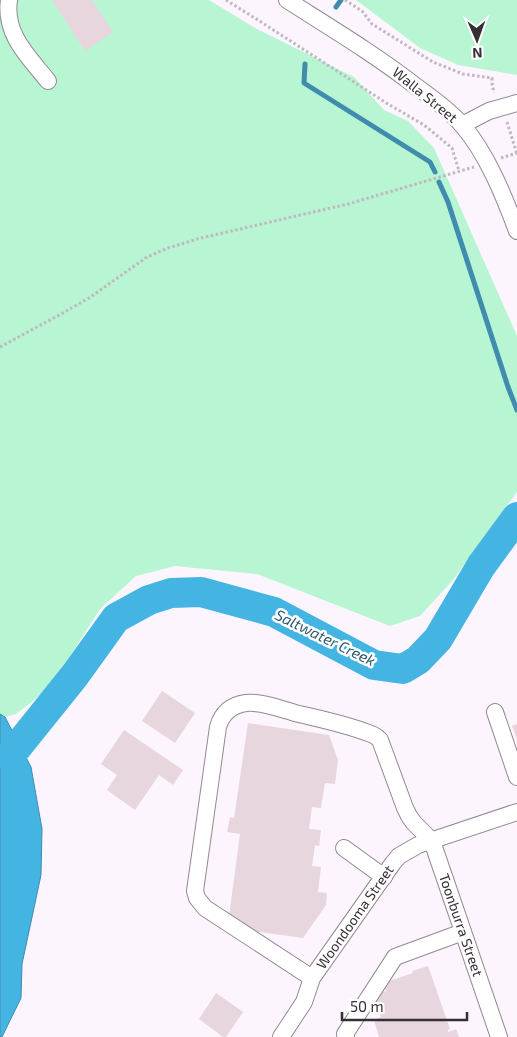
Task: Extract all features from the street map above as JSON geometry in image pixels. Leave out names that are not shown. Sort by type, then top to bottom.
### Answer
[{"type":"street","points":[[10,0],[8,7],[10,20],[16,39],[48,81]]},
{"type":"street","name":"Walla Street","points":[[287,0],[397,71],[431,97],[462,125],[488,162],[517,231]]},
{"type":"street","points":[[462,125],[489,111],[517,103]]},
{"type":"street","points":[[312,978],[205,908],[197,898],[195,891],[196,882],[218,727],[225,713],[239,704],[252,702],[374,735],[382,744],[404,808],[409,816],[432,840]]},
{"type":"street","points":[[495,712],[517,777]]},
{"type":"street","name":"Woondooma Street","points":[[281,1037],[304,1002],[312,978],[399,856],[432,840],[517,812]]},
{"type":"street","name":"Toonburra Street","points":[[432,840],[500,1037]]},
{"type":"street","points":[[344,848],[384,876]]},
{"type":"street","points":[[346,1037],[345,1034],[395,957],[463,932]]},
{"type":"path","points":[[226,0],[424,125],[452,148],[460,171]]},
{"type":"path","points":[[346,1],[362,11],[372,24],[433,62],[463,74],[492,78],[494,92],[510,128],[517,153],[501,158]]},
{"type":"path","points":[[0,347],[89,298],[146,257],[168,248],[201,238],[348,204],[471,167]]},
{"type":"green space","points":[[0,0],[209,0],[255,28],[354,77],[384,110],[408,121],[434,148],[517,336],[517,492],[453,580],[420,616],[390,626],[257,574],[175,566],[136,576],[100,609],[55,680],[16,714],[5,717],[0,714]]},
{"type":"green space","points":[[356,0],[517,0],[517,75],[458,65],[420,48]]},
{"type":"water","points":[[0,714],[5,717],[31,767],[42,829],[41,875],[22,964],[21,998],[2,1037],[0,1037]]},
{"type":"building","points":[[52,0],[92,0],[113,32],[85,51]]},
{"type":"building","points":[[162,691],[195,713],[175,743],[142,721]]},
{"type":"building","points":[[248,723],[329,735],[338,760],[335,784],[325,783],[321,808],[312,807],[309,829],[321,830],[319,846],[315,845],[312,866],[321,867],[318,892],[327,893],[326,905],[303,938],[252,931],[229,916],[240,834],[227,832],[230,817],[234,818]]},
{"type":"building","points":[[517,724],[517,739],[512,726]]},
{"type":"building","points":[[124,730],[183,770],[173,785],[159,775],[135,810],[107,790],[117,775],[101,764]]},
{"type":"building","points":[[428,966],[450,1029],[448,1032],[456,1029],[459,1037],[379,1037],[374,1020],[381,1017],[373,995],[386,991],[383,983]]},
{"type":"building","points":[[216,993],[243,1012],[226,1037],[223,1037],[199,1019]]},
{"type":"waterway","points":[[336,7],[341,0]]},
{"type":"waterway","points":[[305,64],[304,83],[430,162],[435,172]]},
{"type":"waterway","points":[[439,182],[448,202],[517,410]]},
{"type":"waterway","name":"Saltwater Creek","points":[[10,756],[75,675],[116,618],[149,600],[171,593],[201,592],[274,612],[374,665],[403,669],[418,660],[438,639],[481,566],[517,517]]}]
